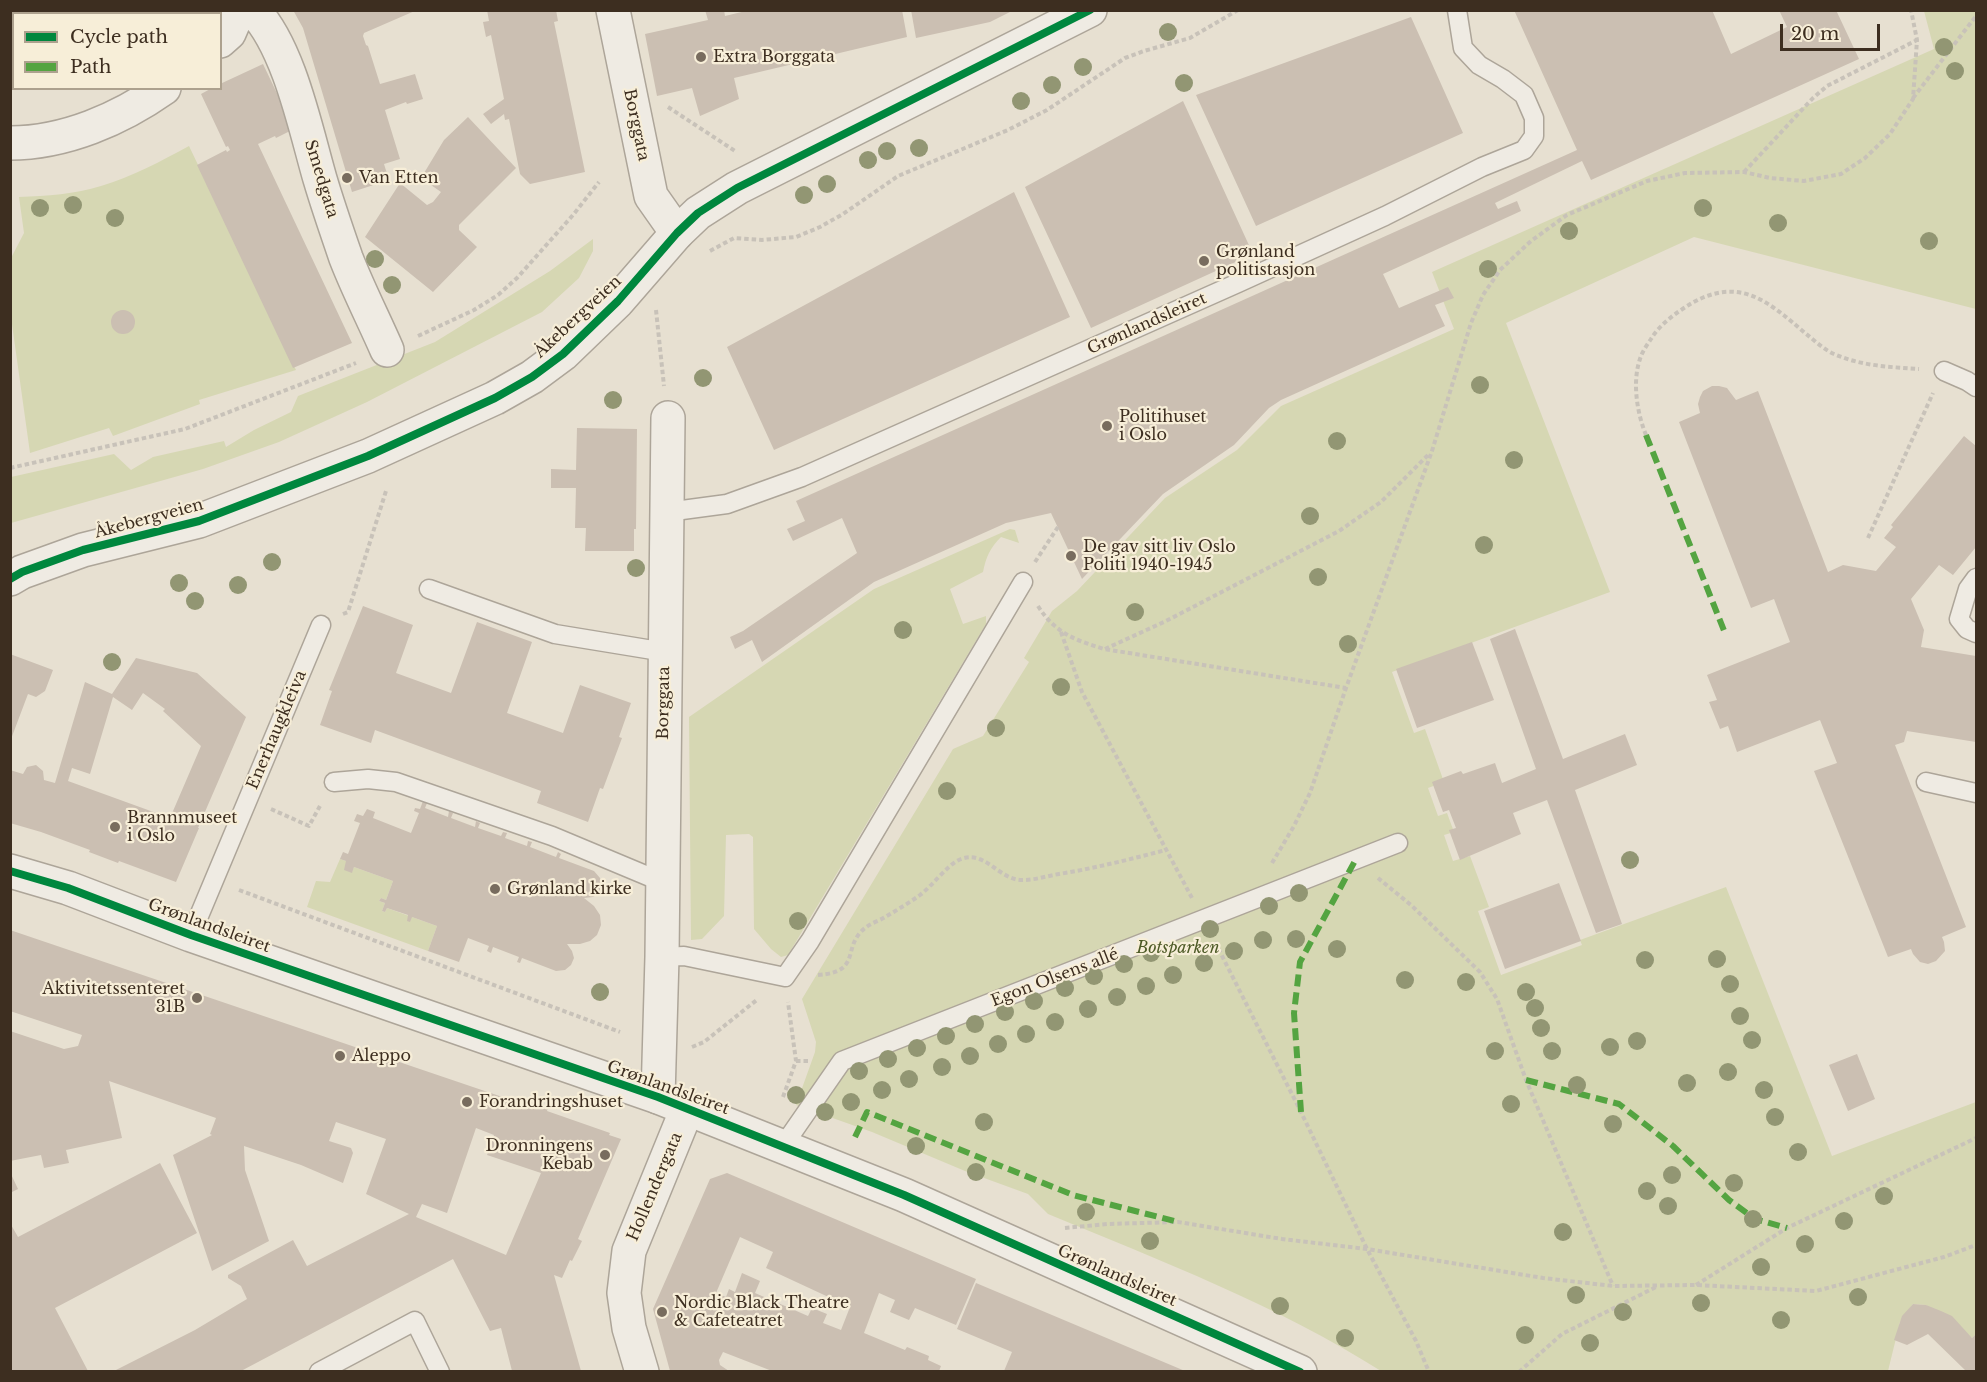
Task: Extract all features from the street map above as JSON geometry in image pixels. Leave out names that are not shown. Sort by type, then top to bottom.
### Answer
[{"type":"street","points":[[222,39],[229,33],[239,10]]},
{"type":"street","name":"Smedgata","points":[[253,10],[278,45],[347,261],[387,350]]},
{"type":"street","name":"Borggata","points":[[613,10],[651,196],[677,232]]},
{"type":"street","name":"Åkebergveien","points":[[10,579],[22,572],[83,550],[143,537],[199,521],[368,456],[495,398],[563,354],[618,301],[677,232],[699,213],[736,188],[1078,13]]},
{"type":"street","points":[[10,143],[32,143],[72,134],[146,101],[161,90]]},
{"type":"street","name":"Borggata","points":[[668,418],[662,957],[673,1103]]},
{"type":"street","name":"Grønlandsleiret","points":[[10,871],[68,888],[191,935],[673,1103],[904,1195],[1299,1371]]},
{"type":"street","name":"Hollendergata","points":[[642,1371],[629,1328],[624,1293],[629,1251],[673,1103]]},
{"type":"lane","name":"Grønlandsleiret","points":[[666,513],[727,504],[802,477],[1238,283],[1385,216],[1482,167],[1524,150],[1534,136],[1534,118],[1524,95],[1479,65],[1463,48],[1457,10]]},
{"type":"lane","points":[[1944,371],[1977,387]]},
{"type":"lane","points":[[1977,578],[1968,589],[1959,619],[1966,629],[1977,633]]},
{"type":"lane","points":[[662,957],[684,956],[785,977],[801,956],[1023,582]]},
{"type":"lane","points":[[429,589],[555,634],[665,652]]},
{"type":"lane","name":"Enerhaugkleiva","points":[[191,935],[321,625]]},
{"type":"lane","points":[[334,782],[368,779],[396,782],[552,836],[662,882]]},
{"type":"lane","points":[[1926,782],[1977,793]]},
{"type":"lane","name":"Egon Olsens allé","points":[[783,1146],[842,1061],[1398,843]]},
{"type":"lane","points":[[319,1371],[415,1321],[440,1371]]},
{"type":"path","points":[[709,251],[735,238],[762,240],[796,237],[843,214],[898,176],[1008,130],[1047,110],[1125,58],[1190,38],[1238,10]]},
{"type":"path","points":[[1911,10],[1917,40],[1912,99]]},
{"type":"path","points":[[1243,903],[1278,855],[1310,793],[1432,452],[1471,323],[1483,295],[1500,270],[1532,241],[1567,215],[1647,181],[1685,173],[1744,172],[1770,178],[1804,181],[1841,174],[1864,158],[1890,134],[1912,99],[1977,16]]},
{"type":"path","points":[[1744,172],[1827,86],[1917,40]]},
{"type":"path","points":[[663,104],[735,151]]},
{"type":"path","points":[[10,468],[185,429],[387,350],[474,310],[498,295],[517,278],[599,182]]},
{"type":"path","points":[[1646,435],[1641,424],[1636,390],[1640,359],[1654,334],[1677,311],[1702,297],[1715,293],[1736,291],[1755,296],[1772,305],[1832,354],[1879,367],[1944,371],[1868,538]]},
{"type":"path","points":[[656,310],[668,418]]},
{"type":"path","points":[[1104,649],[1166,621],[1339,531],[1381,502],[1432,452]]},
{"type":"path","points":[[321,625],[348,612],[386,490]]},
{"type":"path","points":[[1058,527],[1023,582],[1045,616],[1061,632],[1083,643],[1104,649],[1346,688]]},
{"type":"path","points":[[1061,632],[1082,692],[1203,919],[1430,1371]]},
{"type":"path","points":[[267,807],[309,826],[334,782]]},
{"type":"path","points":[[688,1049],[704,1042],[785,977],[832,974],[843,970],[863,930],[919,895],[955,862],[964,858],[972,856],[981,859],[1005,875],[1022,880],[1107,866],[1166,850]]},
{"type":"path","points":[[1359,858],[1383,884],[1410,905],[1480,972],[1497,999],[1526,1080],[1613,1286]]},
{"type":"path","points":[[232,888],[620,1032]]},
{"type":"path","points":[[779,1107],[796,1061],[785,977]]},
{"type":"path","points":[[1696,1285],[1787,1227],[1977,1138]]},
{"type":"path","points":[[1048,1260],[1064,1228],[1178,1222],[1282,1239],[1367,1249],[1544,1278],[1613,1286],[1696,1285],[1816,1291],[1944,1257],[1977,1245]]},
{"type":"path","points":[[1519,1371],[1562,1334],[1659,1286]]},
{"type":"green space","name":"Botsparken","points":[[1924,11],[1976,11],[1976,309],[1694,237],[1506,323],[1610,592],[1392,672],[1414,733],[1425,729],[1444,782],[1428,788],[1438,816],[1447,813],[1454,832],[1444,835],[1453,861],[1470,856],[1489,907],[1478,911],[1501,975],[1582,945],[1580,940],[1726,887],[1832,1156],[1976,1102],[1976,1334],[1972,1338],[1926,1305],[1913,1304],[1900,1322],[1888,1371],[1381,1371],[1301,1325],[1218,1285],[1048,1214],[1028,1194],[965,1171],[872,1132],[796,1105],[815,1052],[816,1042],[802,999],[953,749],[983,736],[1029,662],[1024,658],[1052,611],[1077,591],[1165,498],[1237,450],[1281,406],[1454,329],[1432,272],[1934,49]]},
{"type":"green space","points":[[189,146],[296,370],[199,400],[200,404],[113,436],[109,428],[30,453],[11,317],[10,260],[24,233],[19,197],[61,194],[101,186],[157,163]]},
{"type":"green space","points":[[593,239],[593,251],[579,278],[542,312],[367,402],[279,442],[203,469],[11,523],[11,477],[114,454],[131,470],[153,457],[224,441],[226,447],[291,412],[298,396],[435,342],[550,271]]},
{"type":"green space","points":[[1010,529],[1015,530],[1019,543],[1001,537],[989,553],[983,572],[950,589],[963,624],[986,616],[986,624],[788,955],[781,957],[754,929],[753,837],[749,834],[726,835],[724,916],[702,939],[691,940],[689,717],[874,589]]},
{"type":"green space","points":[[340,859],[346,861],[352,872],[354,867],[393,881],[386,900],[381,898],[379,901],[385,903],[382,911],[385,912],[387,908],[437,926],[428,951],[307,907],[316,881],[330,882]]},
{"type":"building","points":[[10,10],[132,10],[132,12],[12,12],[12,48],[10,48]]},
{"type":"building","points":[[293,10],[417,10],[364,33],[363,36],[380,84],[415,74],[423,99],[407,104],[406,102],[385,110],[400,159],[384,164],[389,180],[352,192],[303,28]]},
{"type":"building","points":[[487,10],[556,10],[558,21],[554,22],[585,172],[530,184],[520,174],[509,119],[505,120],[504,114],[491,124],[483,114],[504,99],[491,35],[486,37],[483,22],[489,21]]},
{"type":"building","points":[[705,10],[724,10],[725,16],[750,10],[902,10],[907,37],[734,78],[739,99],[700,116],[692,88],[657,96],[645,34],[708,20]]},
{"type":"building","points":[[911,10],[1014,10],[990,22],[916,38]]},
{"type":"building","name":"Politihuset i Oslo","points":[[1514,10],[1712,10],[1731,54],[1787,27],[1779,10],[1836,10],[1859,59],[1591,180],[1582,161],[1495,203],[1498,209],[1517,201],[1521,211],[1383,274],[1399,308],[1448,287],[1454,298],[1435,305],[1445,326],[1281,400],[1269,408],[1234,445],[1163,494],[1082,579],[1051,513],[1006,523],[874,582],[762,662],[752,640],[735,649],[730,637],[743,631],[857,553],[842,518],[793,541],[787,529],[805,521],[796,501],[1577,150]]},
{"type":"building","points":[[1411,17],[1463,133],[1256,226],[1196,95]]},
{"type":"building","points":[[263,64],[294,129],[258,144],[352,343],[293,368],[197,165],[230,150],[228,146],[226,147],[201,94],[208,90],[222,90],[222,83]]},
{"type":"building","points":[[1183,101],[1253,254],[1091,328],[1025,187]]},
{"type":"building","points":[[468,117],[516,168],[459,225],[459,230],[477,247],[433,292],[365,237],[400,183],[427,205],[433,202],[441,192],[421,178],[444,140]]},
{"type":"building","points":[[1014,192],[1070,317],[774,450],[727,347]]},
{"type":"building","points":[[123,310],[131,314],[135,322],[131,330],[123,334],[115,330],[111,322],[115,314]]},
{"type":"building","points":[[1712,386],[1727,388],[1736,400],[1758,391],[1828,572],[1843,565],[1876,571],[1896,547],[1884,538],[1893,527],[1891,525],[1964,436],[1976,446],[1976,547],[1953,575],[1939,565],[1911,599],[1924,630],[1921,647],[1976,656],[1976,742],[1907,731],[1904,742],[1895,745],[1966,927],[1942,937],[1945,951],[1936,961],[1928,964],[1920,962],[1911,949],[1888,957],[1814,771],[1837,763],[1820,720],[1737,752],[1728,726],[1720,729],[1709,702],[1717,700],[1707,675],[1790,642],[1774,599],[1751,608],[1679,422],[1700,413],[1698,404],[1700,397],[1703,391]]},
{"type":"building","points":[[577,428],[637,429],[634,551],[585,551],[586,528],[575,528],[576,488],[551,488],[551,469],[576,470]]},
{"type":"building","points":[[363,606],[413,625],[396,673],[451,693],[477,622],[532,642],[507,713],[563,733],[580,685],[631,703],[619,737],[622,738],[588,822],[537,803],[541,791],[375,730],[371,743],[320,725],[332,691],[329,690]]},
{"type":"building","points":[[1515,629],[1563,759],[1625,734],[1637,765],[1575,790],[1622,924],[1596,933],[1547,800],[1513,813],[1521,834],[1460,860],[1449,830],[1456,828],[1449,810],[1443,812],[1432,782],[1461,771],[1463,774],[1495,763],[1502,783],[1536,769],[1490,639]]},
{"type":"building","points":[[1472,642],[1494,700],[1417,728],[1396,669]]},
{"type":"building","points":[[10,654],[53,670],[45,691],[36,697],[28,694],[11,739]]},
{"type":"building","points":[[136,658],[197,673],[246,717],[176,882],[119,861],[118,863],[41,832],[10,823],[10,770],[23,774],[27,767],[36,765],[43,771],[44,780],[55,783],[85,682],[112,694]],"holes":[[[143,693],[165,709],[163,711],[201,746],[170,818],[68,781],[72,768],[90,774],[113,697],[132,710]]]},
{"type":"building","name":"Grønland kirke","points":[[423,801],[427,803],[425,808],[448,817],[449,811],[453,813],[451,818],[475,827],[476,821],[480,823],[478,828],[501,836],[503,832],[507,833],[505,838],[527,846],[528,841],[532,842],[530,847],[556,857],[558,852],[561,854],[559,858],[594,871],[602,885],[600,893],[584,898],[600,915],[601,925],[597,935],[590,941],[567,944],[574,958],[571,965],[565,970],[556,971],[522,958],[520,963],[517,962],[519,957],[493,947],[491,953],[487,951],[489,946],[468,938],[459,962],[428,951],[437,926],[412,917],[410,922],[407,921],[408,915],[387,908],[385,912],[382,911],[385,903],[379,901],[381,898],[386,900],[393,881],[354,867],[352,873],[344,870],[346,861],[340,859],[343,852],[348,854],[360,823],[354,821],[357,814],[363,816],[367,809],[375,812],[373,818],[411,833],[419,813],[414,811],[415,808],[420,809]]},
{"type":"building","points":[[1559,883],[1581,941],[1505,969],[1484,911]]},
{"type":"building","points":[[10,930],[526,1105],[527,1100],[548,1108],[547,1111],[621,1139],[578,1239],[582,1241],[562,1278],[554,1275],[581,1371],[512,1371],[501,1328],[490,1331],[453,1259],[241,1371],[114,1371],[195,1330],[247,1299],[241,1286],[228,1278],[228,1275],[293,1240],[307,1266],[409,1214],[366,1194],[386,1139],[336,1122],[329,1141],[351,1148],[353,1153],[343,1183],[301,1165],[244,1146],[245,1170],[269,1241],[212,1271],[173,1155],[212,1135],[210,1134],[216,1118],[109,1081],[122,1138],[66,1150],[69,1163],[44,1168],[41,1155],[10,1161],[10,1031],[64,1049],[78,1046],[82,1035],[10,1011]],"holes":[[[476,1128],[494,1135],[487,1155],[541,1173],[506,1255],[416,1217],[422,1204],[447,1213]]]},
{"type":"building","points":[[1857,1054],[1875,1099],[1848,1111],[1829,1065]]},
{"type":"building","points":[[160,1163],[197,1233],[55,1308],[88,1371],[10,1371],[10,1223],[18,1237]]},
{"type":"building","points":[[10,1172],[18,1189],[10,1193]]},
{"type":"building","points":[[727,1173],[976,1279],[956,1325],[915,1308],[909,1320],[890,1312],[895,1300],[879,1293],[864,1333],[905,1350],[907,1347],[929,1356],[928,1360],[941,1366],[939,1371],[772,1371],[723,1352],[719,1360],[720,1365],[729,1371],[670,1371],[653,1309],[710,1179]],"holes":[[[740,1237],[773,1252],[766,1268],[850,1307],[841,1330],[823,1323],[827,1314],[812,1308],[808,1316],[755,1293],[760,1281],[742,1273],[735,1292],[729,1289],[726,1297],[716,1293]]]},
{"type":"building","points":[[976,1283],[1185,1371],[1004,1371],[1012,1352],[957,1329]]},
{"type":"building","points":[[1913,1304],[1926,1305],[1952,1316],[1972,1338],[1976,1334],[1976,1371],[1966,1371],[1928,1334],[1907,1345],[1894,1340],[1902,1316]]},
{"type":"marked path","points":[[1646,435],[1725,633]]},
{"type":"marked path","points":[[1301,1112],[1294,1013],[1300,962],[1356,859]]},
{"type":"marked path","points":[[1526,1080],[1619,1104],[1673,1146],[1729,1200],[1755,1219],[1787,1228]]},
{"type":"marked path","points":[[855,1137],[867,1112],[1073,1195],[1178,1222]]},
{"type":"cycle path","points":[[10,579],[22,572],[83,550],[199,521],[368,456],[495,398],[532,377],[563,354],[618,301],[677,233],[698,213],[737,188],[1090,10]]},
{"type":"cycle path","points":[[10,871],[68,888],[191,935],[658,1097],[904,1195],[1300,1372]]},
{"type":"place","name":"Extra Borggata","points":[[701,57]]},
{"type":"place","name":"Van Etten","points":[[347,178]]},
{"type":"place","name":"Grønland politistasjon","points":[[1204,261]]},
{"type":"place","name":"Politihuset i Oslo","points":[[1107,426]]},
{"type":"place","name":"De gav sitt liv Oslo Politi 1940-1945","points":[[1071,556]]},
{"type":"place","name":"Brannmuseet i Oslo","points":[[115,827]]},
{"type":"place","name":"Grønland kirke","points":[[495,889]]},
{"type":"place","name":"Aktivitetssenteret 31B","points":[[197,998]]},
{"type":"place","name":"Aleppo","points":[[340,1056]]},
{"type":"place","name":"Forandringshuset","points":[[467,1102]]},
{"type":"place","name":"Dronningens Kebab","points":[[605,1155]]},
{"type":"place","name":"Nordic Black Theatre & Cafeteatret","points":[[662,1312]]}]
